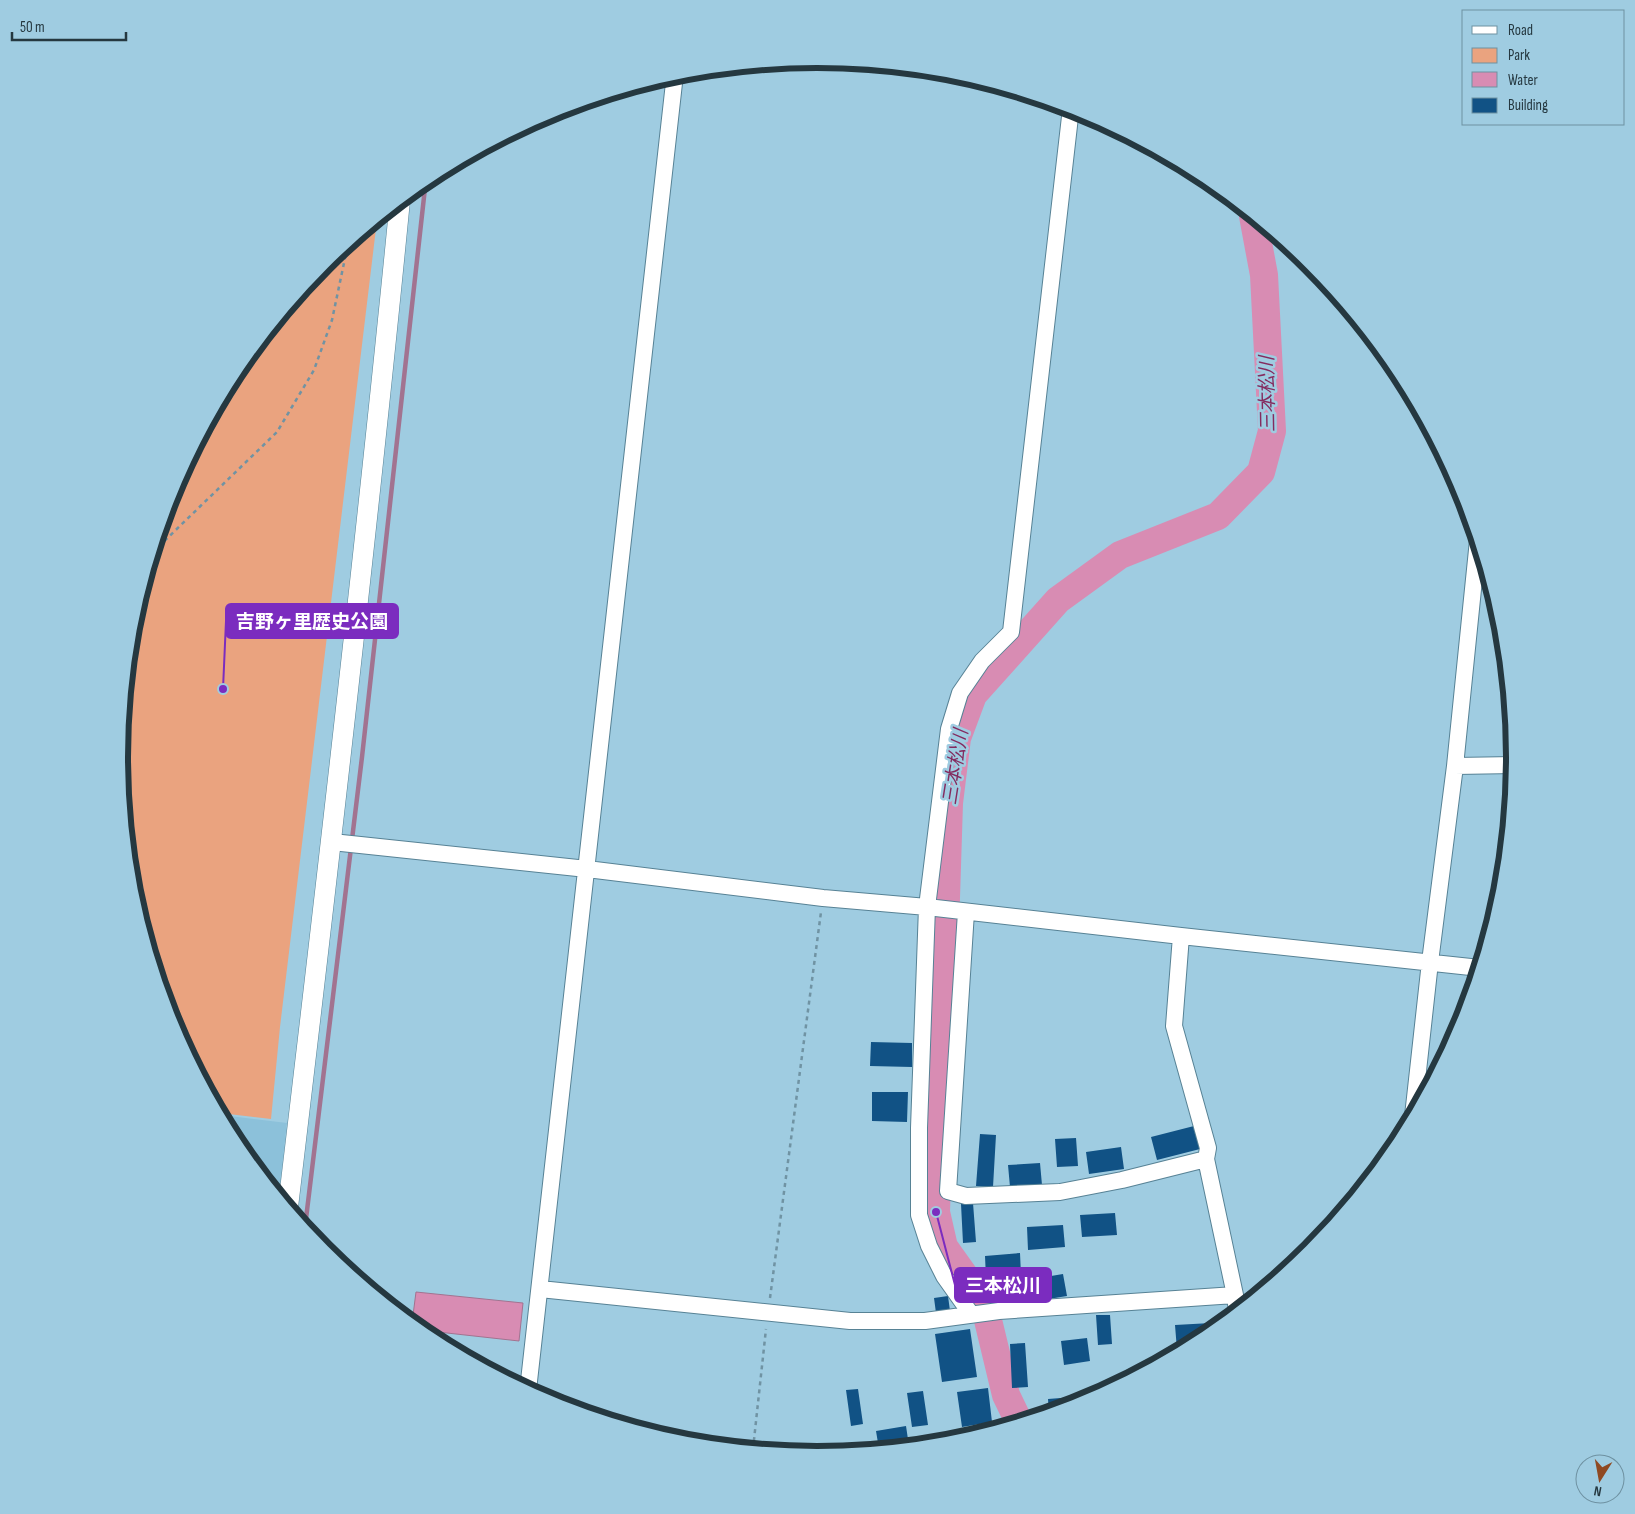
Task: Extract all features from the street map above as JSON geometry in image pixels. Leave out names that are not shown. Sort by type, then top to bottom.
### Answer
[{"type":"street","points":[[529,1382],[674,83]]},
{"type":"street","points":[[971,1314],[944,1276],[929,1246],[919,1215],[919,1128],[927,907],[949,729],[960,693],[982,661],[1011,632],[1070,116]]},
{"type":"street","points":[[289,1200],[332,842],[380,404],[399,209]]},
{"type":"street","points":[[1414,1103],[1455,766],[1476,555]]},
{"type":"street","points":[[1455,766],[1507,765]]},
{"type":"street","points":[[332,842],[587,869],[823,898],[927,907],[1474,967]]},
{"type":"street","points":[[966,912],[948,1191],[966,1196],[1060,1192],[1122,1180],[1206,1159]]},
{"type":"street","points":[[1181,936],[1174,1026],[1208,1148],[1206,1159],[1236,1305]]},
{"type":"street","points":[[540,1289],[850,1321],[925,1321],[999,1311],[1235,1295]]},
{"type":"path","points":[[162,544],[277,432],[314,370],[332,320],[346,255]]},
{"type":"path","points":[[754,1443],[768,1313],[823,898]]},
{"type":"shaded area","points":[[229,1116],[287,1123],[280,1189]]},
{"type":"green space","points":[[376,228],[280,1027],[271,1119],[228,1114],[199,1062],[180,1021],[151,935],[141,892],[129,802],[129,712],[134,667],[141,622],[151,579],[165,535],[180,493],[220,412],[270,337],[299,302],[330,269]]},
{"type":"water","points":[[416,1292],[523,1303],[519,1341],[437,1332],[413,1315]]},
{"type":"building","points":[[871,1042],[912,1043],[912,1067],[870,1066]]},
{"type":"building","points":[[872,1092],[908,1092],[907,1122],[872,1121]]},
{"type":"building","points":[[1194,1126],[1200,1149],[1157,1160],[1151,1137]]},
{"type":"building","points":[[980,1134],[996,1135],[993,1187],[976,1186]]},
{"type":"building","points":[[1076,1138],[1078,1166],[1057,1167],[1055,1139]]},
{"type":"building","points":[[1121,1147],[1124,1169],[1089,1174],[1086,1152]]},
{"type":"building","points":[[1040,1163],[1042,1185],[1010,1187],[1008,1165]]},
{"type":"building","points":[[973,1203],[976,1242],[963,1243],[961,1204]]},
{"type":"building","points":[[1115,1213],[1117,1235],[1082,1237],[1080,1215]]},
{"type":"building","points":[[1063,1225],[1065,1247],[1028,1250],[1027,1227]]},
{"type":"building","points":[[1020,1253],[1021,1275],[986,1278],[985,1256]]},
{"type":"building","points":[[1063,1274],[1067,1296],[1030,1302],[1027,1280]]},
{"type":"building","points":[[948,1296],[950,1311],[936,1313],[934,1298]]},
{"type":"building","points":[[1096,1315],[1110,1315],[1112,1344],[1098,1345]]},
{"type":"building","points":[[1211,1323],[1177,1345],[1175,1325]]},
{"type":"building","points":[[970,1329],[977,1377],[942,1382],[935,1334]]},
{"type":"building","points":[[1087,1338],[1090,1361],[1064,1365],[1061,1341]]},
{"type":"building","points":[[1025,1343],[1028,1387],[1012,1388],[1010,1344]]},
{"type":"building","points":[[988,1388],[992,1422],[962,1427],[957,1392]]},
{"type":"building","points":[[858,1389],[863,1424],[851,1426],[846,1390]]},
{"type":"building","points":[[923,1391],[928,1425],[912,1427],[907,1393]]},
{"type":"building","points":[[1073,1397],[1049,1406],[1048,1399]]},
{"type":"building","points":[[906,1426],[908,1441],[878,1444],[876,1431]]},
{"type":"waterway","points":[[306,1219],[362,757],[425,191]]},
{"type":"waterway","name":"三本松川","points":[[1016,1417],[1006,1395],[987,1316],[974,1289],[944,1247],[936,1212],[949,803],[957,738],[973,695],[1058,600],[1120,555],[1218,516],[1261,472],[1272,431],[1264,275],[1255,225]]},
{"type":"place","name":"吉野ヶ里歴史公園","points":[[223,689]]},
{"type":"place","name":"三本松川","points":[[936,1212]]}]
